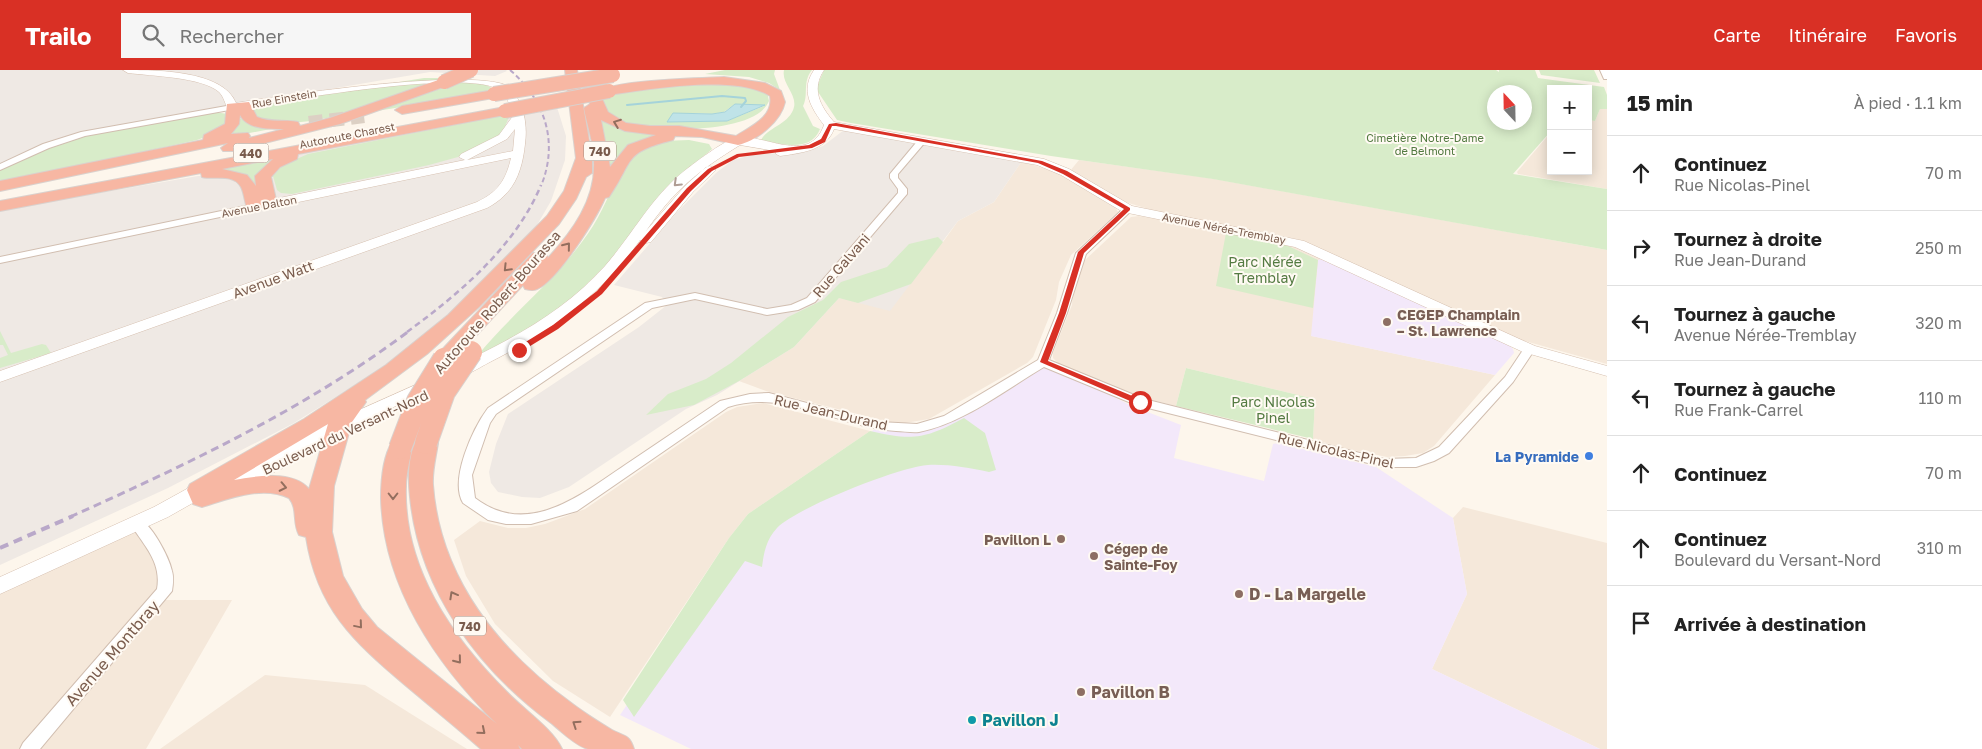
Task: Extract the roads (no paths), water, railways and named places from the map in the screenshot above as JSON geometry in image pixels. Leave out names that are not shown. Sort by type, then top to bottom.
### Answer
[{"type":"highway","points":[[0,193],[211,151],[289,133],[378,108],[471,70]]},
{"type":"highway","points":[[565,70],[576,102]]},
{"type":"highway","points":[[364,116],[500,103],[668,70]]},
{"type":"highway","points":[[262,206],[263,176],[280,161],[321,147],[415,128],[500,103],[611,82],[693,70]]},
{"type":"highway","points":[[611,82],[716,70]]},
{"type":"highway","points":[[580,71],[599,108],[608,119],[631,127],[702,133],[739,148]]},
{"type":"highway","name":"Autoroute Robert-Bourassa","points":[[580,71],[576,102],[584,158],[584,181],[578,199],[556,236],[444,359],[418,399],[407,423],[421,484],[426,522],[442,575],[468,623],[506,668],[537,695],[602,742],[618,749]]},
{"type":"highway","name":"Autoroute Robert-Bourassa","points":[[546,749],[484,691],[457,660],[436,630],[424,608],[403,559],[396,532],[393,486],[394,467],[413,445],[444,392],[471,352],[556,260],[582,227],[595,202],[602,160],[580,71]]},
{"type":"highway","points":[[611,82],[730,77],[765,84],[775,93],[776,110],[739,148]]},
{"type":"highway","points":[[582,227],[624,155],[634,146],[657,139],[680,136],[703,138],[739,148],[777,122],[786,110],[788,101],[779,78]]},
{"type":"highway","points":[[0,186],[309,124],[279,125],[260,122],[249,117],[238,99]]},
{"type":"highway","points":[[88,168],[215,136],[233,124],[238,99]]},
{"type":"highway","points":[[665,130],[714,129],[744,124],[762,117],[777,102]]},
{"type":"highway","name":"Autoroute Charest","points":[[0,193],[500,103]]},
{"type":"highway","name":"Autoroute Charest","points":[[0,200],[500,103]]},
{"type":"highway","points":[[0,206],[415,128]]},
{"type":"highway","points":[[332,584],[322,556],[317,520],[323,480],[346,410],[467,309],[554,220],[563,208],[574,186],[584,158]]},
{"type":"highway","points":[[0,206],[149,181],[213,174],[232,175],[246,181],[262,206]]},
{"type":"highway","points":[[200,494],[319,421],[402,364]]},
{"type":"highway","points":[[200,494],[263,485],[282,486],[298,492],[306,504],[313,559],[332,584],[346,609],[368,635],[504,749]]},
{"type":"street","points":[[128,70],[218,81],[238,99]]},
{"type":"street","points":[[739,148],[766,152],[792,150],[820,142],[828,134],[830,125],[812,95],[812,82],[819,70]]},
{"type":"street","points":[[1604,70],[1607,77]]},
{"type":"street","name":"Rue Einstein","points":[[0,167],[46,146],[84,134],[238,99],[406,78],[445,76],[473,78],[498,85],[507,93],[519,116],[522,136],[519,153]]},
{"type":"street","points":[[187,78],[223,89],[229,95],[238,99]]},
{"type":"street","points":[[379,182],[440,166],[476,153],[503,137],[519,116]]},
{"type":"street","name":"Avenue Nérée-Tremblay","points":[[830,125],[922,140],[1045,164],[1065,172],[1128,209],[1299,244],[1529,349],[1607,371]]},
{"type":"street","name":"Rue Galvani","points":[[492,411],[609,335],[649,305],[695,296],[767,312],[788,310],[808,302],[902,194],[903,189],[894,178],[894,174],[922,140]]},
{"type":"street","points":[[739,148],[792,150]]},
{"type":"street","name":"Boulevard du Versant-Nord","points":[[338,430],[489,365],[556,327],[606,286],[685,194],[710,170],[739,148]]},
{"type":"street","name":"Boulevard du Versant-Nord","points":[[0,586],[338,430],[519,340],[561,314],[604,275],[674,186],[700,164],[739,148]]},
{"type":"street","name":"Avenue Dalton","points":[[0,260],[519,153]]},
{"type":"street","name":"Avenue Watt","points":[[0,377],[488,202],[506,190],[513,177],[519,153]]},
{"type":"street","points":[[1043,362],[1062,313],[1081,252],[1128,209]]},
{"type":"street","name":"Rue Nicolas-Pinel","points":[[1043,362],[1140,402],[1366,458],[1404,465],[1431,459],[1448,446],[1509,379],[1529,349]]},
{"type":"street","name":"Rue Jean-Durand","points":[[492,411],[484,422],[465,475],[468,500],[480,511],[497,518],[518,521],[545,516],[572,507],[724,404],[738,399],[765,396],[879,426],[917,428],[948,419],[1043,362]]},
{"type":"street","name":"Avenue Montbray","points":[[29,749],[164,591],[166,571],[137,523]]},
{"type":"water","points":[[735,104],[765,105],[727,121],[667,122],[673,113],[712,114],[725,112]]},
{"type":"waterway","points":[[627,105],[722,96],[745,98],[746,101],[741,107]]},
{"type":"tunnel","points":[[309,123],[364,116]]},
{"type":"railway","points":[[510,70],[532,95],[540,108],[545,123],[549,154],[541,186]]},
{"type":"railway","points":[[407,332],[446,302],[484,267],[517,228],[541,185]]},
{"type":"railway","points":[[70,517],[158,477],[287,410],[329,386],[409,331]]},
{"type":"railway","points":[[0,548],[73,516]]},
{"type":"place","name":"CEGEP Champlain – St. Lawrence","points":[[1387,322]]},
{"type":"place","name":"La Pyramide","points":[[1589,456]]},
{"type":"place","name":"Pavillon L","points":[[1061,539]]},
{"type":"place","name":"Cégep de Sainte-Foy","points":[[1094,556]]},
{"type":"place","name":"D - La Margelle","points":[[1239,594]]},
{"type":"place","name":"Pavillon B","points":[[1081,692]]},
{"type":"place","name":"Pavillon J","points":[[972,720]]},
{"type":"park label","name":"Cimetière Notre-Dame de Belmont","points":[[1425,143]]},
{"type":"park label","name":"Parc Nérée Tremblay","points":[[1265,270]]},
{"type":"park label","name":"Parc Nicolas Pinel","points":[[1273,410]]}]
